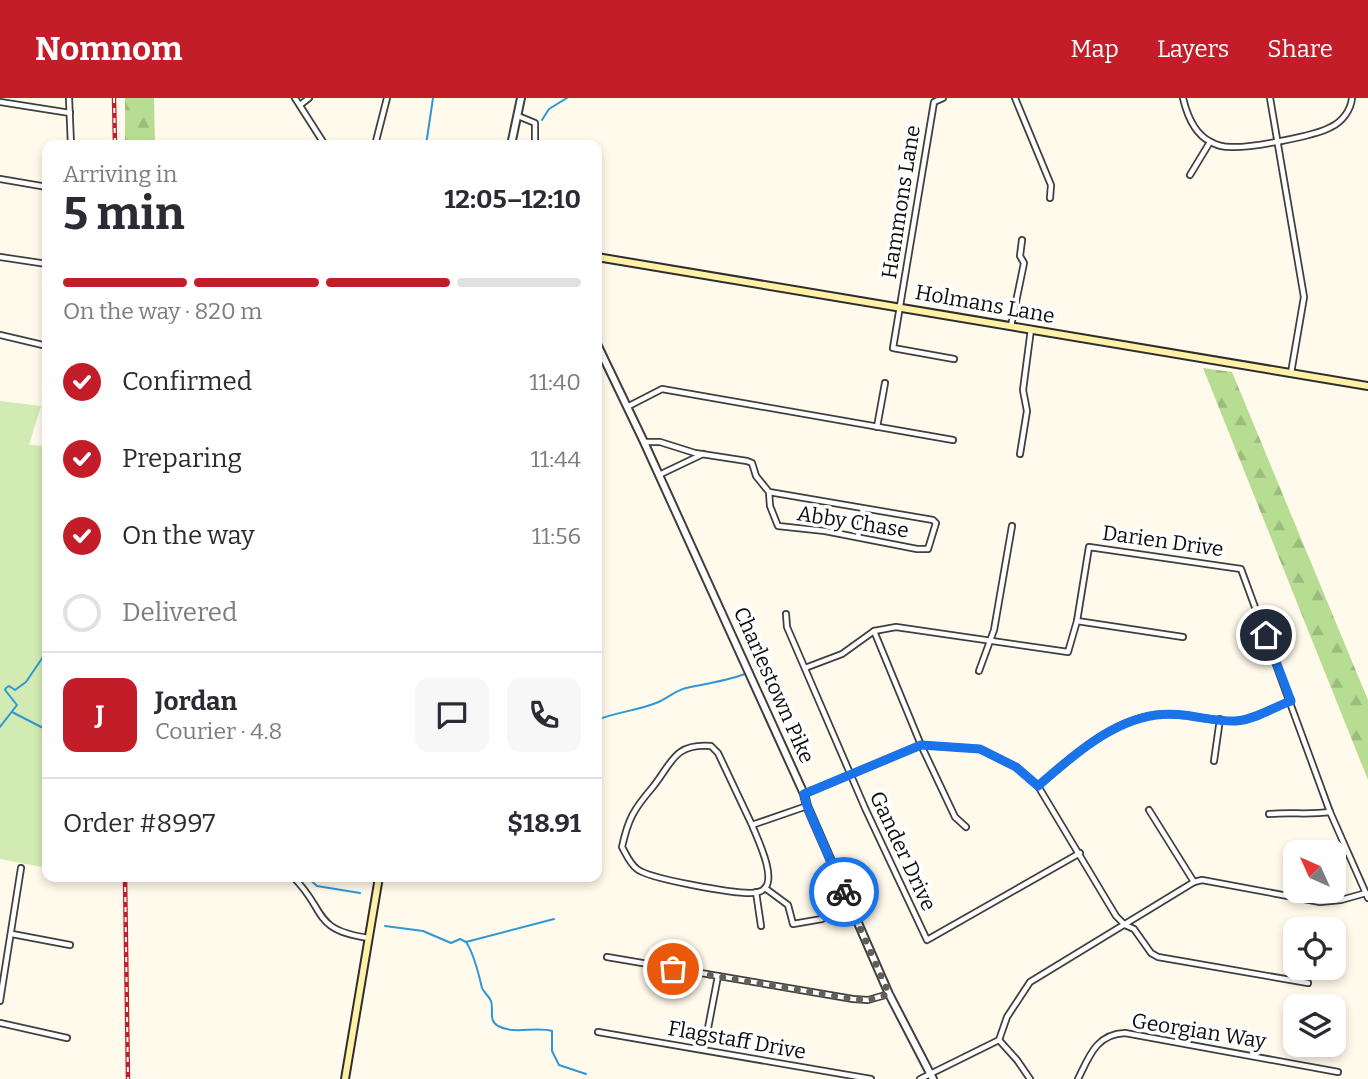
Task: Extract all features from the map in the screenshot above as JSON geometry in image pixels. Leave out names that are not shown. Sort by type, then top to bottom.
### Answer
[{"type":"main road","name":"Holmans Lane","points":[[602,258],[1368,386]]},
{"type":"main road","points":[[345,1079],[378,882]]},
{"type":"street","points":[[69,98],[71,140]]},
{"type":"street","points":[[295,98],[322,140]]},
{"type":"street","points":[[300,104],[309,98]]},
{"type":"street","points":[[375,140],[387,98]]},
{"type":"street","points":[[512,140],[521,98]]},
{"type":"street","name":"Hammons Lane","points":[[943,98],[934,102],[893,348],[954,359]]},
{"type":"street","points":[[1015,98],[1051,185],[1050,198]]},
{"type":"street","points":[[1183,98],[1186,113],[1193,125],[1210,142],[1233,148],[1316,134],[1334,126],[1350,109],[1352,98]]},
{"type":"street","points":[[1270,98],[1304,297],[1291,373]]},
{"type":"street","points":[[0,102],[70,113]]},
{"type":"street","points":[[518,116],[534,123],[535,140]]},
{"type":"street","points":[[1191,175],[1210,142]]},
{"type":"street","points":[[0,179],[42,186]]},
{"type":"street","points":[[1011,326],[1024,262],[1020,256],[1022,240]]},
{"type":"street","points":[[0,257],[42,263]]},
{"type":"street","points":[[1020,454],[1027,411],[1023,390],[1031,330]]},
{"type":"street","points":[[0,335],[42,345]]},
{"type":"street","name":"Charlestown Pike","points":[[602,354],[804,794],[889,994],[932,1076]]},
{"type":"street","points":[[877,427],[885,383]]},
{"type":"street","points":[[627,407],[662,389],[953,440]]},
{"type":"street","name":"Abby Chase","points":[[644,442],[660,442],[703,454],[752,463],[756,476],[769,492],[770,506],[778,526],[928,549],[936,523],[920,517],[769,492]]},
{"type":"street","points":[[659,475],[703,454]]},
{"type":"street","points":[[858,537],[863,509]]},
{"type":"street","points":[[979,671],[994,630],[1012,526]]},
{"type":"street","name":"Darien Drive","points":[[988,641],[1068,652],[1077,621],[1089,547],[1241,569],[1330,812],[1367,896]]},
{"type":"street","name":"Gander Drive","points":[[786,614],[787,627],[804,668],[927,940],[1080,853]]},
{"type":"street","points":[[1077,621],[1184,637]]},
{"type":"street","points":[[804,668],[842,654],[874,631],[896,627],[988,641]]},
{"type":"street","points":[[874,631],[885,664],[921,745],[955,817],[966,827]]},
{"type":"street","points":[[1038,786],[1086,747],[1133,720],[1172,714],[1236,721],[1291,701]]},
{"type":"street","points":[[1214,761],[1220,719]]},
{"type":"street","points":[[804,794],[921,745],[980,749],[1016,767],[1038,786],[1116,916],[1134,929],[1151,953],[1158,957],[1308,983]]},
{"type":"street","points":[[711,746],[718,753],[766,861],[768,880],[765,888],[756,892],[699,886],[649,876],[637,870],[622,847],[629,817],[676,754],[688,747],[711,746]]},
{"type":"street","points":[[752,825],[807,806]]},
{"type":"street","points":[[1149,810],[1194,882]]},
{"type":"street","points":[[1269,814],[1330,812]]},
{"type":"street","points":[[0,1001],[21,868]]},
{"type":"street","points":[[920,1079],[932,1076],[999,1040],[1007,1017],[1030,982],[1194,882],[1202,880],[1320,902],[1367,896]]},
{"type":"street","points":[[297,882],[326,923],[334,929],[369,938]]},
{"type":"street","points":[[765,888],[788,905],[793,923],[822,919]]},
{"type":"street","points":[[756,892],[761,926]]},
{"type":"street","points":[[12,934],[71,945]]},
{"type":"street","points":[[607,957],[853,999],[868,1000],[889,994]]},
{"type":"street","points":[[704,1049],[718,976]]},
{"type":"street","points":[[0,1023],[66,1038]]},
{"type":"street","name":"Flagstaff Drive","points":[[598,1032],[872,1079]]},
{"type":"street","name":"Georgian Way","points":[[1078,1079],[1098,1044],[1106,1036],[1125,1033],[1338,1072]]},
{"type":"street","points":[[999,1040],[1030,1079]]},
{"type":"green space","points":[[125,98],[154,98],[155,140],[125,140]]},
{"type":"green space","points":[[1203,368],[1232,372],[1368,700],[1368,780]]},
{"type":"green space","points":[[0,401],[41,406],[29,445],[42,446],[42,867],[0,859]]},
{"type":"waterway","points":[[427,140],[433,98]]},
{"type":"waterway","points":[[542,120],[549,109],[567,98]]},
{"type":"waterway","points":[[0,727],[17,705],[6,688],[9,686],[15,690],[26,682],[42,658]]},
{"type":"waterway","points":[[602,718],[649,706],[686,688],[745,674]]},
{"type":"waterway","points":[[12,712],[42,727]]},
{"type":"waterway","points":[[313,882],[317,886],[360,893]]},
{"type":"waterway","points":[[385,926],[423,931],[451,943],[460,939],[466,942],[554,919]]},
{"type":"waterway","points":[[466,942],[482,988],[491,1001],[495,1024],[511,1030],[552,1031],[552,1051],[559,1065],[586,1074]]},
{"type":"railway","points":[[114,98],[115,140]]},
{"type":"railway","points":[[125,882],[128,1079]]},
{"type":"way so far","points":[[673,969],[853,999],[868,1000],[889,994],[844,892]]},
{"type":"route","points":[[844,892],[804,794],[921,745],[980,749],[1016,767],[1038,786],[1086,747],[1133,720],[1172,714],[1236,721],[1250,718],[1291,701],[1266,635]]}]
